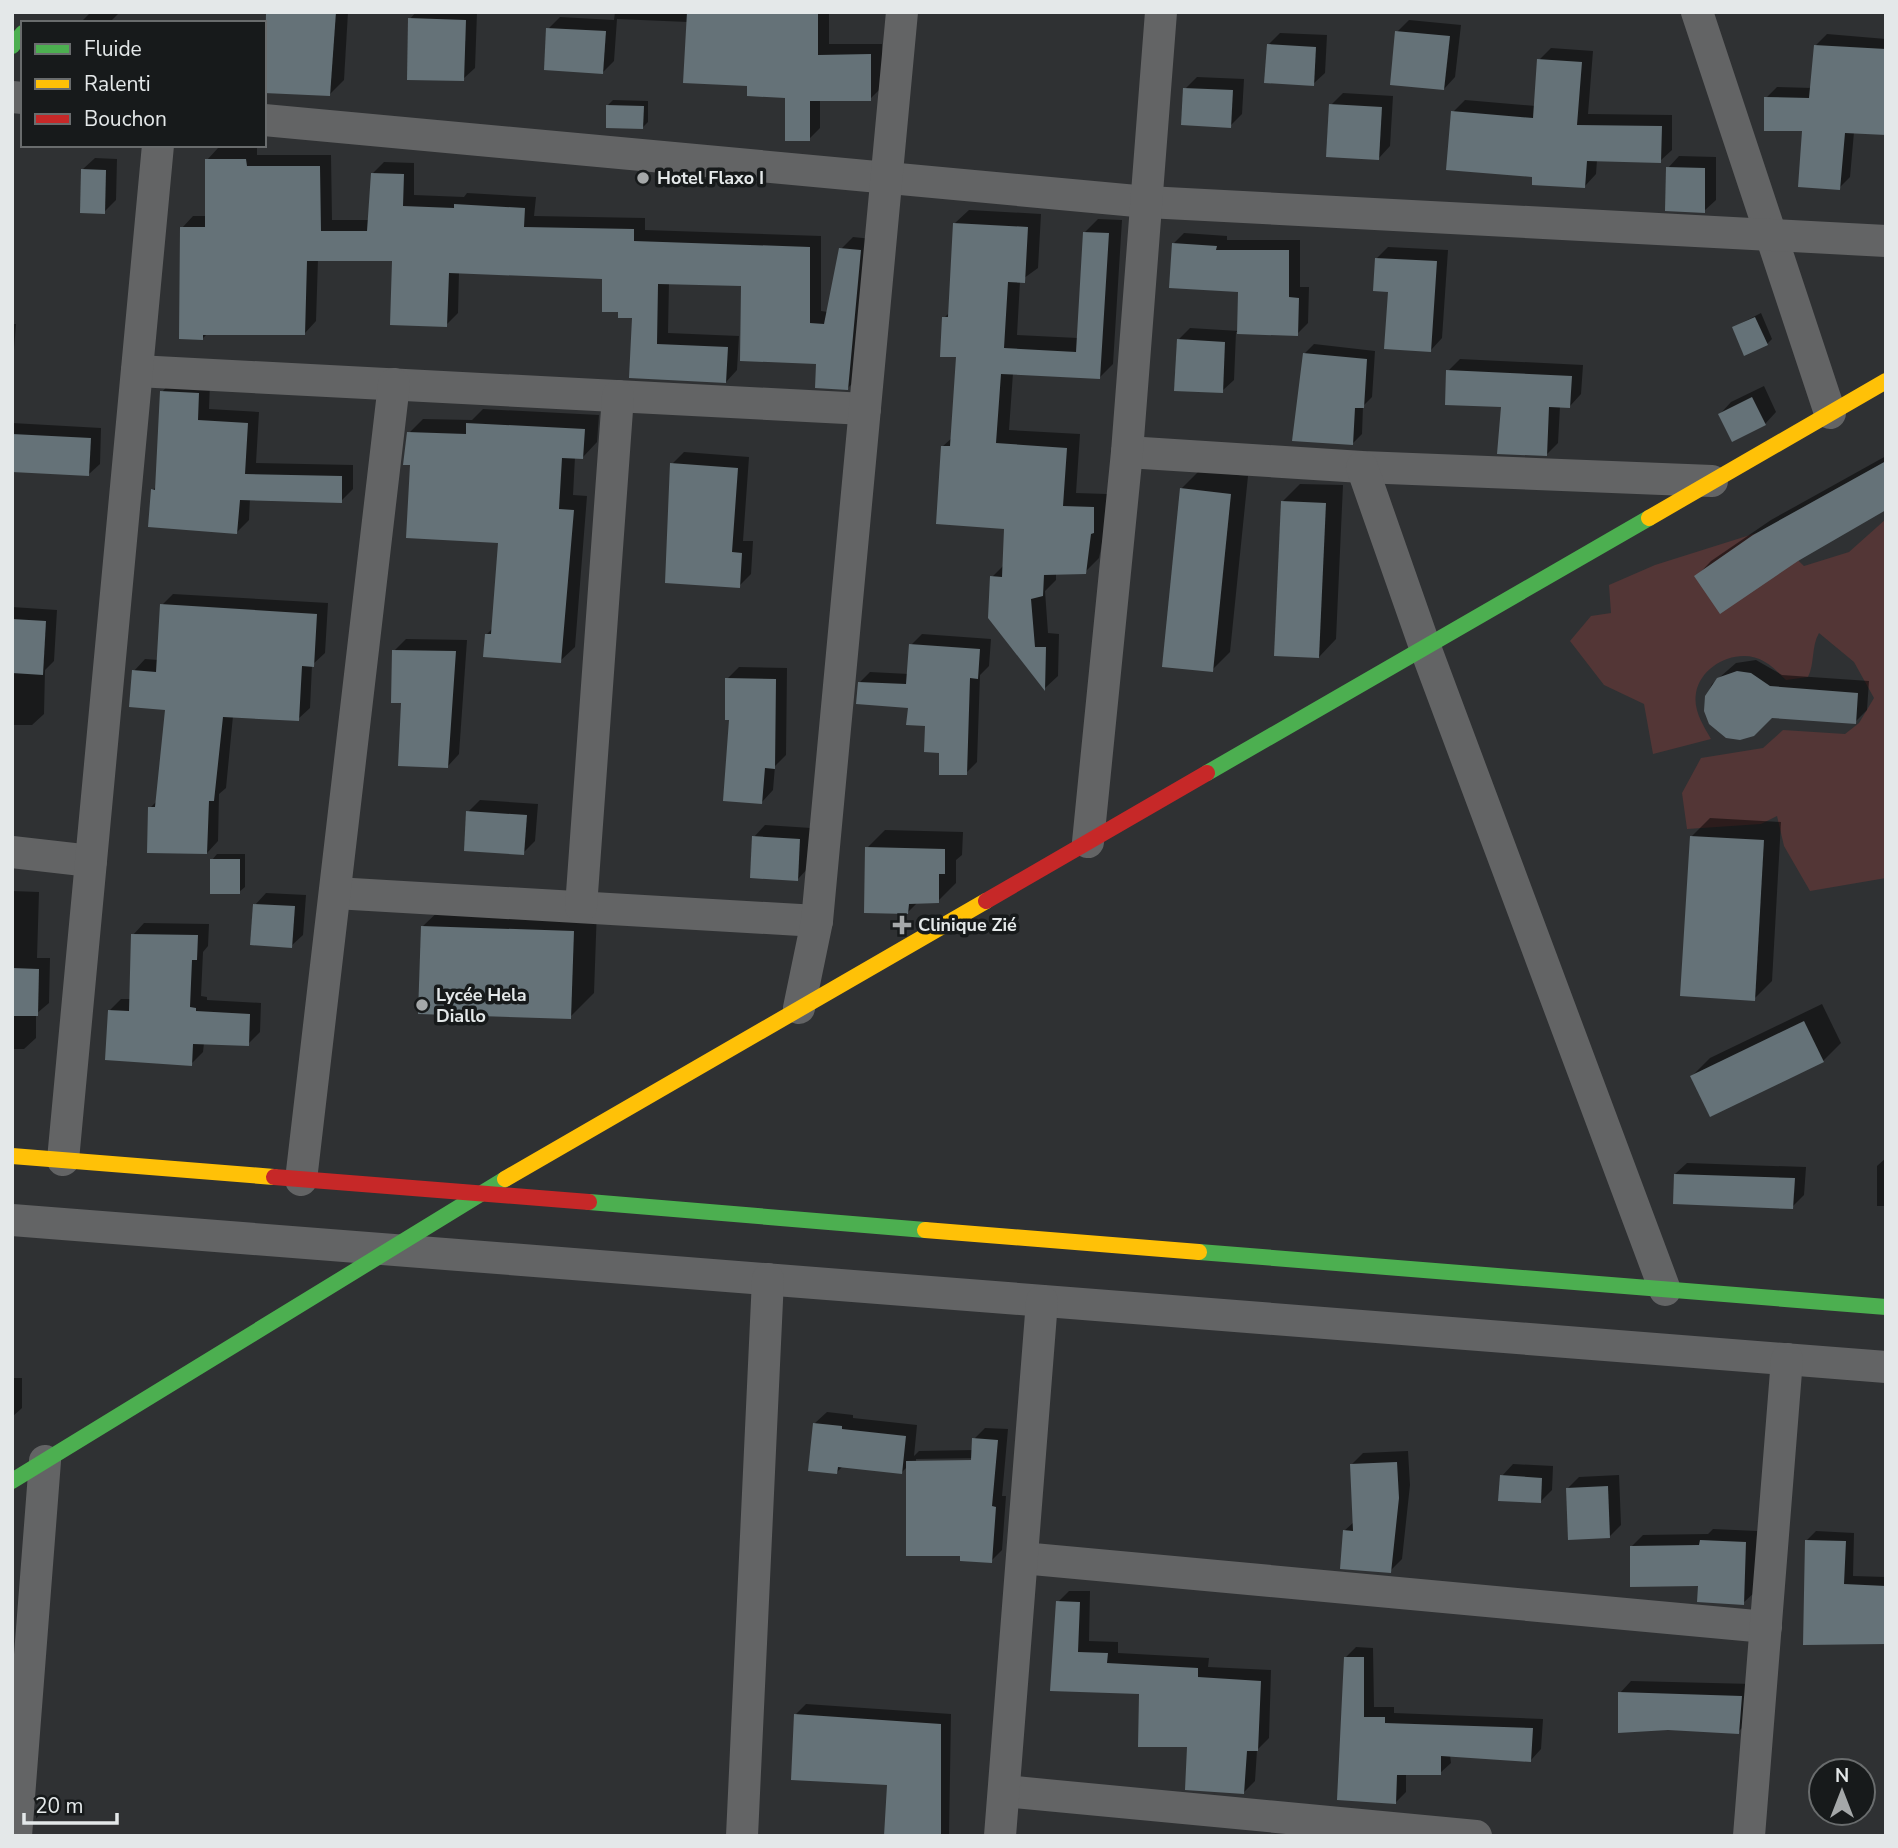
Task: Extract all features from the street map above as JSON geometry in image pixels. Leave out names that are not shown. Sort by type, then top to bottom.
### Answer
[{"type":"street","points":[[799,1008],[817,921],[902,12]]},
{"type":"street","points":[[1088,842],[1127,452],[1161,12]]},
{"type":"street","points":[[1697,12],[1830,413]]},
{"type":"street","points":[[266,120],[1147,202],[1886,241]]},
{"type":"street","points":[[63,1160],[158,147]]},
{"type":"street","points":[[137,371],[865,408]]},
{"type":"street","points":[[12,1481],[478,1194],[1886,381]]},
{"type":"street","points":[[300,1180],[394,384]]},
{"type":"street","points":[[581,907],[618,396]]},
{"type":"street","points":[[1127,452],[1362,467],[1712,481]]},
{"type":"street","points":[[1362,467],[1425,647],[1665,1290]]},
{"type":"street","points":[[12,852],[91,860]]},
{"type":"street","points":[[335,893],[817,921]]},
{"type":"street","points":[[12,1156],[1886,1307]]},
{"type":"street","points":[[12,1220],[1886,1367]]},
{"type":"street","points":[[742,1836],[768,1279]]},
{"type":"street","points":[[1000,1836],[1042,1301]]},
{"type":"street","points":[[1749,1836],[1787,1359]]},
{"type":"street","points":[[16,1836],[45,1461]]},
{"type":"street","points":[[1021,1558],[1766,1627]]},
{"type":"street","points":[[1003,1791],[1476,1836]]},
{"type":"shaded area","points":[[1886,519],[1886,878],[1810,891],[1784,846],[1777,816],[1761,824],[1687,829],[1682,793],[1701,758],[1763,748],[1783,730],[1845,734],[1859,723],[1874,698],[1854,662],[1819,633],[1808,677],[1786,680],[1771,666],[1755,658],[1744,656],[1723,661],[1705,674],[1699,683],[1695,699],[1697,711],[1711,739],[1653,754],[1644,704],[1604,685],[1570,641],[1591,616],[1611,613],[1609,585],[1655,565],[1766,530],[1804,566],[1849,552]]},
{"type":"building","points":[[266,12],[336,12],[330,96],[266,93]]},
{"type":"building","points":[[687,12],[818,12],[818,55],[871,54],[871,101],[810,101],[810,141],[785,141],[785,98],[747,96],[747,86],[683,83]]},
{"type":"building","points":[[408,18],[466,20],[464,81],[407,80]]},
{"type":"building","points":[[546,28],[606,31],[603,74],[544,70]]},
{"type":"building","points":[[1395,31],[1450,36],[1444,90],[1390,85]]},
{"type":"building","points":[[1267,44],[1316,47],[1314,86],[1264,83]]},
{"type":"building","points":[[1814,45],[1886,49],[1886,135],[1845,133],[1840,190],[1798,187],[1802,131],[1764,131],[1764,97],[1809,98]]},
{"type":"building","points":[[1537,59],[1582,62],[1577,125],[1662,126],[1661,163],[1587,161],[1585,188],[1532,185],[1532,177],[1446,170],[1451,111],[1533,118]]},
{"type":"building","points":[[1183,88],[1233,90],[1231,128],[1181,125]]},
{"type":"building","points":[[1329,104],[1382,107],[1379,160],[1326,157]]},
{"type":"building","points":[[606,105],[644,106],[643,129],[606,128]]},
{"type":"building","points":[[205,159],[246,159],[247,166],[320,166],[321,231],[367,231],[371,173],[404,174],[403,206],[454,208],[454,204],[525,208],[524,227],[634,229],[634,241],[810,247],[810,323],[824,324],[839,248],[861,250],[848,390],[815,388],[816,364],[740,361],[741,286],[658,284],[657,344],[728,347],[726,383],[629,378],[632,318],[618,318],[618,312],[602,312],[602,279],[449,273],[447,327],[390,325],[392,261],[307,261],[305,335],[203,335],[203,340],[179,339],[180,227],[205,227]]},
{"type":"building","points":[[1666,167],[1705,168],[1705,213],[1665,211]]},
{"type":"building","points":[[81,169],[106,170],[105,214],[80,213]]},
{"type":"building","points":[[953,223],[1028,227],[1025,283],[1008,282],[1004,348],[1076,352],[1083,232],[1109,233],[1100,379],[1001,374],[996,443],[1067,448],[1063,506],[1094,507],[1094,533],[1091,534],[1086,574],[1044,575],[1043,596],[1031,599],[1035,647],[1046,647],[1045,691],[988,618],[990,576],[1002,577],[1004,529],[936,524],[941,446],[950,446],[956,357],[940,357],[942,317],[948,317]]},
{"type":"building","points":[[1172,243],[1217,246],[1216,250],[1289,250],[1289,297],[1299,298],[1298,336],[1237,334],[1238,292],[1169,288]]},
{"type":"building","points":[[1375,258],[1437,261],[1431,352],[1384,349],[1388,292],[1373,291]]},
{"type":"building","points":[[1755,317],[1768,345],[1744,356],[1732,327]]},
{"type":"building","points":[[1177,339],[1225,342],[1223,393],[1174,391]]},
{"type":"building","points":[[1303,353],[1367,359],[1364,408],[1355,408],[1353,445],[1292,441]]},
{"type":"building","points":[[1446,370],[1572,376],[1570,408],[1549,407],[1547,456],[1497,454],[1501,407],[1445,405]]},
{"type":"building","points":[[160,391],[199,393],[198,420],[248,423],[245,474],[342,476],[342,503],[240,500],[237,534],[148,527],[151,489],[155,490]]},
{"type":"building","points":[[1752,397],[1766,425],[1732,442],[1718,414]]},
{"type":"building","points":[[466,423],[585,429],[583,459],[562,458],[559,509],[574,510],[561,663],[483,657],[485,634],[491,634],[498,543],[406,538],[410,465],[403,465],[407,432],[466,434]]},
{"type":"building","points":[[12,434],[91,438],[89,476],[12,472]]},
{"type":"building","points":[[1886,461],[1886,510],[1798,561],[1720,614],[1694,576],[1753,535]]},
{"type":"building","points":[[670,463],[738,468],[732,552],[742,553],[740,588],[665,583]]},
{"type":"building","points":[[1180,488],[1231,494],[1213,672],[1162,667]]},
{"type":"building","points":[[1281,501],[1326,503],[1319,658],[1274,656]]},
{"type":"building","points":[[160,604],[317,614],[314,667],[302,666],[299,721],[223,717],[214,801],[209,801],[207,854],[147,853],[148,807],[155,807],[165,710],[129,707],[132,670],[156,672]]},
{"type":"building","points":[[12,619],[46,621],[43,675],[12,673]]},
{"type":"building","points":[[909,644],[980,649],[978,679],[970,678],[967,775],[939,775],[939,753],[924,752],[925,726],[906,725],[908,708],[856,704],[858,682],[906,684]]},
{"type":"building","points":[[392,650],[456,651],[448,768],[398,766],[401,703],[391,703]]},
{"type":"building","points":[[1737,671],[1751,673],[1770,686],[1858,693],[1856,724],[1772,718],[1754,736],[1740,740],[1726,738],[1709,724],[1704,711],[1705,696],[1717,678]]},
{"type":"building","points":[[725,678],[776,679],[775,769],[765,768],[762,804],[723,801],[729,720],[725,720]]},
{"type":"building","points":[[466,811],[527,815],[524,855],[464,851]]},
{"type":"building","points":[[752,836],[800,839],[798,881],[750,878]]},
{"type":"building","points":[[1690,836],[1764,840],[1755,1001],[1680,996]]},
{"type":"building","points":[[865,847],[945,849],[945,874],[939,874],[939,903],[909,904],[908,914],[864,913]]},
{"type":"building","points":[[210,859],[240,859],[240,894],[210,894]]},
{"type":"building","points":[[253,904],[295,906],[292,948],[250,945]]},
{"type":"building","points":[[421,926],[574,931],[571,1019],[418,1014]]},
{"type":"building","points":[[131,934],[198,935],[197,960],[192,960],[190,1007],[196,1008],[196,1011],[250,1014],[249,1046],[193,1044],[192,1066],[105,1060],[108,1010],[129,1011]]},
{"type":"building","points":[[12,968],[39,969],[38,1016],[12,1016]]},
{"type":"building","points":[[1804,1021],[1824,1062],[1710,1117],[1690,1076]]},
{"type":"building","points":[[1674,1174],[1795,1178],[1793,1209],[1673,1204]]},
{"type":"building","points":[[813,1423],[906,1436],[902,1474],[838,1467],[837,1474],[808,1471]]},
{"type":"building","points":[[972,1438],[998,1440],[992,1506],[996,1507],[992,1563],[960,1561],[960,1556],[906,1556],[906,1461],[971,1460]]},
{"type":"building","points":[[1397,1462],[1399,1498],[1391,1573],[1340,1569],[1343,1530],[1353,1531],[1350,1464]]},
{"type":"building","points":[[1500,1475],[1542,1478],[1541,1503],[1498,1501]]},
{"type":"building","points":[[1608,1486],[1610,1538],[1568,1540],[1566,1488]]},
{"type":"building","points":[[1700,1540],[1746,1542],[1744,1605],[1697,1602],[1698,1586],[1630,1587],[1630,1546],[1699,1545]]},
{"type":"building","points":[[1805,1540],[1846,1541],[1844,1584],[1886,1586],[1886,1644],[1803,1645]]},
{"type":"building","points":[[1056,1601],[1080,1602],[1078,1652],[1108,1653],[1107,1663],[1198,1668],[1198,1677],[1261,1681],[1258,1751],[1247,1751],[1244,1794],[1185,1790],[1187,1747],[1138,1747],[1139,1694],[1050,1691]]},
{"type":"building","points":[[1344,1657],[1364,1657],[1364,1717],[1385,1717],[1385,1723],[1533,1728],[1531,1762],[1441,1756],[1441,1775],[1397,1775],[1396,1804],[1337,1800]]},
{"type":"building","points":[[1618,1692],[1742,1696],[1739,1734],[1668,1730],[1618,1733]]},
{"type":"building","points":[[794,1714],[941,1724],[941,1836],[884,1836],[887,1785],[791,1780]]},
{"type":"traffic: fast","points":[[12,46],[21,35]]},
{"type":"traffic: fast","points":[[1207,773],[1649,518]]},
{"type":"traffic: fast","points":[[12,1481],[505,1179]]},
{"type":"traffic: fast","points":[[589,1202],[925,1230]]},
{"type":"traffic: fast","points":[[1199,1252],[1886,1307]]},
{"type":"traffic: slow","points":[[1649,518],[1886,381]]},
{"type":"traffic: slow","points":[[505,1179],[986,901]]},
{"type":"traffic: slow","points":[[12,1156],[274,1177]]},
{"type":"traffic: slow","points":[[925,1230],[1199,1252]]},
{"type":"traffic: jam","points":[[986,901],[1207,773]]},
{"type":"traffic: jam","points":[[274,1177],[589,1202]]},
{"type":"place","name":"Hotel Flaxo I","points":[[643,178]]},
{"type":"place","name":"Clinique Zié","points":[[902,925]]},
{"type":"place","name":"Lycée Hela Diallo","points":[[422,1005]]}]
